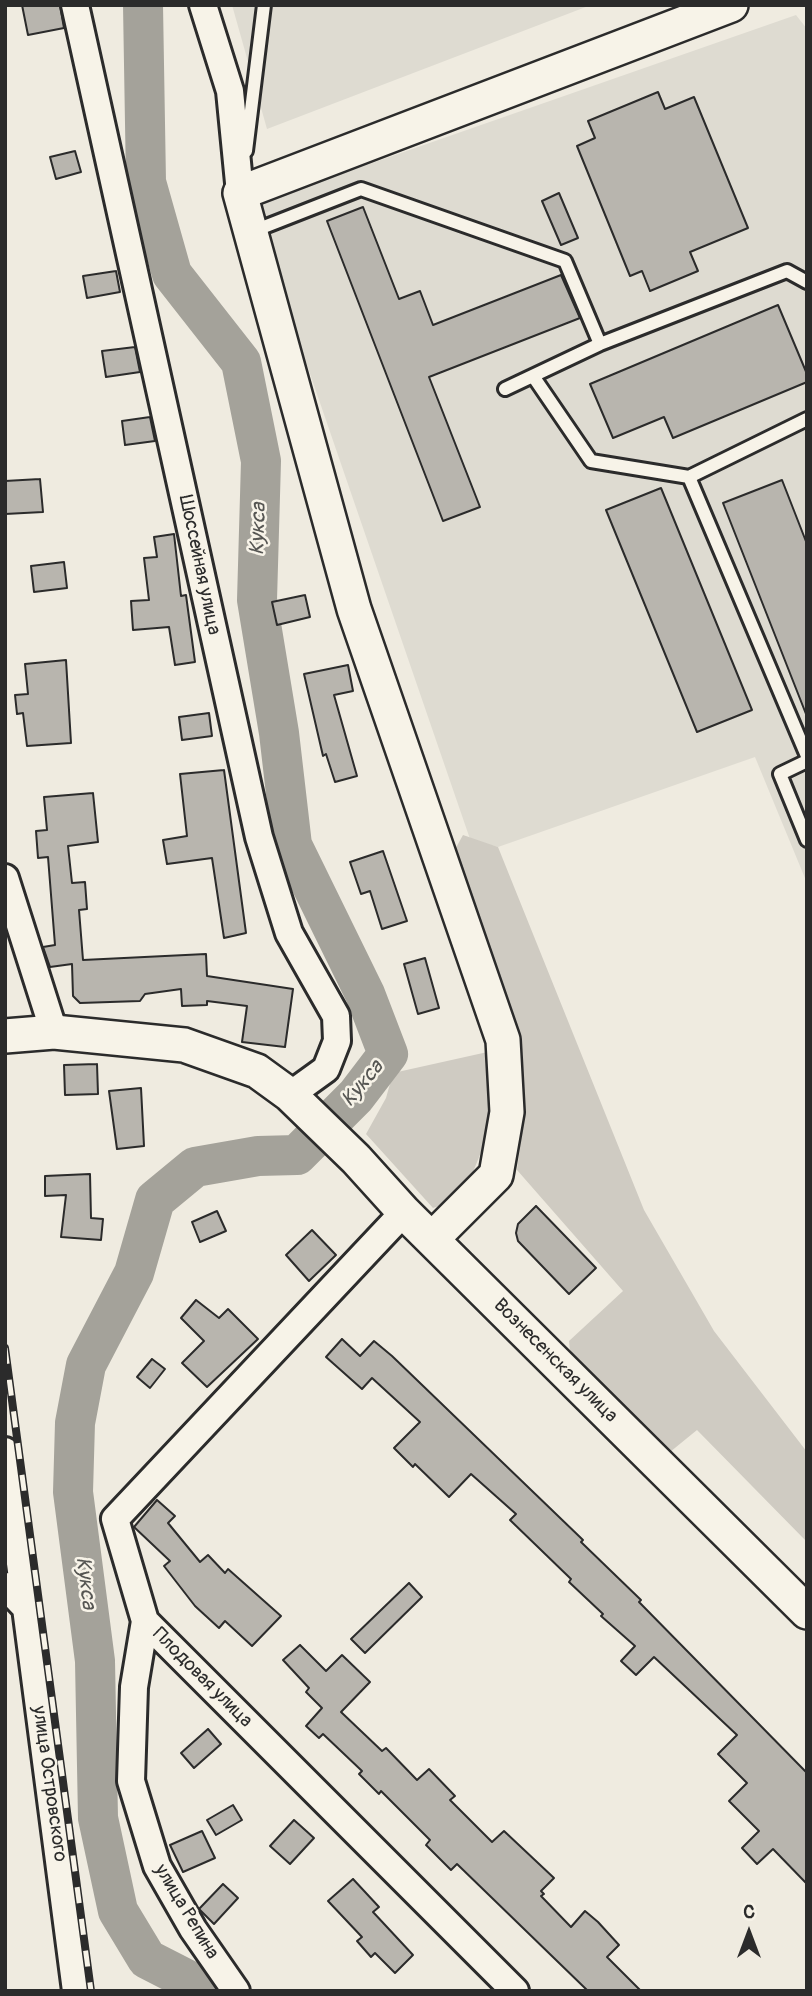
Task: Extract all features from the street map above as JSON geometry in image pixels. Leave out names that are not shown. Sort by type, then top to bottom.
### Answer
[{"type":"street","name":"Шоссейная улица","points":[[75,5],[259,836],[289,933],[335,1016],[337,1041],[326,1069],[297,1102]]},
{"type":"street","points":[[203,5],[230,90],[240,193],[354,609],[503,1040],[507,1112],[496,1175],[432,1239]]},
{"type":"street","points":[[240,193],[731,5]]},
{"type":"street","points":[[5,878],[54,1032]]},
{"type":"street","name":"Вознесенская улица","points":[[5,1036],[54,1032],[184,1045],[257,1071],[297,1102],[356,1159],[404,1212],[807,1612]]},
{"type":"street","name":"Плодовая улица","points":[[404,1212],[115,1519],[145,1621],[515,1991]]},
{"type":"street","name":"улица Островского","points":[[5,1451],[76,1991]]},
{"type":"street","points":[[5,1586],[26,1608]]},
{"type":"street","name":"улица Репина","points":[[145,1621],[134,1687],[131,1781],[157,1866],[193,1929],[236,1991]]},
{"type":"lane","points":[[240,193],[264,5]]},
{"type":"lane","points":[[251,232],[360,188],[565,261],[600,344]]},
{"type":"lane","points":[[505,389],[600,344],[787,271],[807,282]]},
{"type":"lane","points":[[533,376],[591,461],[690,477],[807,419]]},
{"type":"lane","points":[[690,477],[807,758],[780,774],[807,841]]},
{"type":"shaded area","points":[[232,5],[591,5],[267,129]]},
{"type":"shaded area","points":[[796,15],[807,29],[807,883],[755,757],[498,847],[470,839],[252,205]]},
{"type":"shaded area","points":[[463,835],[498,847],[644,1210],[714,1331],[807,1452],[807,1542],[697,1430],[670,1452],[570,1351],[569,1341],[623,1291],[517,1170],[524,1115],[522,1049],[453,853]]},
{"type":"shaded area","points":[[492,1051],[494,1120],[471,1177],[451,1202],[433,1208],[366,1134],[386,1098],[393,1073]]},
{"type":"building","points":[[22,5],[60,5],[64,28],[28,35]]},
{"type":"building","points":[[658,92],[665,109],[694,97],[748,228],[690,252],[698,271],[650,291],[642,271],[630,276],[577,146],[595,138],[588,121]]},
{"type":"building","points":[[75,151],[81,172],[56,179],[50,157]]},
{"type":"building","points":[[559,193],[578,238],[561,245],[542,201]]},
{"type":"building","points":[[363,207],[399,299],[420,291],[433,325],[561,275],[580,318],[429,377],[480,507],[443,521],[327,221]]},
{"type":"building","points":[[116,271],[120,292],[87,298],[83,276]]},
{"type":"building","points":[[778,305],[807,374],[807,382],[673,438],[664,417],[613,438],[590,384]]},
{"type":"building","points":[[135,347],[140,372],[106,377],[102,351]]},
{"type":"building","points":[[150,417],[155,441],[125,445],[122,421]]},
{"type":"building","points":[[40,479],[43,512],[5,514],[5,481]]},
{"type":"building","points":[[782,480],[807,544],[806,714],[723,503]]},
{"type":"building","points":[[661,488],[752,710],[697,732],[606,510]]},
{"type":"building","points":[[174,534],[181,596],[186,595],[195,662],[175,665],[169,627],[133,630],[131,601],[149,600],[144,558],[157,557],[154,537]]},
{"type":"building","points":[[64,562],[67,588],[34,592],[31,566]]},
{"type":"building","points":[[305,595],[310,617],[277,625],[272,602]]},
{"type":"building","points":[[66,660],[71,743],[27,746],[23,713],[17,714],[15,695],[28,694],[25,664]]},
{"type":"building","points":[[348,665],[353,691],[334,695],[357,776],[335,782],[326,754],[323,756],[304,674]]},
{"type":"building","points":[[209,713],[212,736],[182,740],[179,717]]},
{"type":"building","points":[[224,770],[246,933],[224,938],[212,858],[167,864],[163,840],[187,836],[180,774]]},
{"type":"building","points":[[93,793],[98,842],[68,846],[72,883],[85,882],[87,909],[79,910],[83,960],[206,954],[207,976],[293,989],[285,1047],[242,1042],[247,1006],[207,1001],[207,1005],[182,1006],[181,989],[145,994],[140,1001],[80,1003],[73,996],[72,964],[50,967],[43,947],[55,945],[48,857],[38,858],[36,831],[47,830],[44,797]]},
{"type":"building","points":[[383,851],[407,921],[382,929],[370,891],[361,894],[350,862]]},
{"type":"building","points":[[425,958],[439,1008],[418,1014],[404,964]]},
{"type":"building","points":[[97,1064],[98,1094],[65,1095],[64,1065]]},
{"type":"building","points":[[141,1088],[144,1146],[117,1149],[109,1091]]},
{"type":"building","points":[[90,1174],[91,1218],[103,1219],[101,1240],[61,1237],[66,1195],[45,1196],[45,1176]]},
{"type":"building","points":[[536,1206],[596,1268],[569,1294],[518,1241],[518,1224]]},
{"type":"building","points":[[217,1211],[226,1231],[200,1242],[192,1222]]},
{"type":"building","points":[[312,1230],[336,1255],[309,1281],[286,1255]]},
{"type":"building","points":[[196,1300],[219,1318],[228,1309],[258,1339],[207,1387],[182,1363],[204,1341],[181,1318]]},
{"type":"building","points":[[342,1339],[360,1356],[374,1341],[392,1356],[583,1540],[581,1542],[641,1600],[639,1602],[807,1773],[807,1884],[773,1849],[757,1864],[742,1848],[759,1831],[729,1801],[747,1783],[718,1754],[737,1735],[654,1657],[636,1675],[621,1661],[635,1646],[601,1616],[603,1614],[569,1582],[571,1579],[510,1520],[516,1514],[471,1474],[449,1497],[394,1448],[420,1422],[372,1378],[362,1389],[326,1357]]},
{"type":"building","points":[[152,1359],[165,1369],[150,1388],[137,1377]]},
{"type":"building","points":[[157,1500],[175,1516],[168,1523],[200,1562],[208,1555],[225,1573],[228,1569],[281,1616],[252,1646],[225,1621],[219,1628],[195,1606],[164,1566],[170,1561],[134,1527]]},
{"type":"building","points":[[409,1583],[422,1597],[365,1653],[351,1639]]},
{"type":"building","points":[[300,1645],[326,1671],[342,1655],[370,1682],[341,1712],[382,1751],[386,1748],[417,1780],[429,1769],[455,1796],[450,1800],[492,1842],[504,1831],[554,1878],[541,1891],[544,1894],[541,1896],[571,1927],[585,1911],[598,1922],[619,1945],[607,1957],[641,1991],[588,1991],[457,1864],[451,1870],[426,1845],[430,1840],[381,1791],[379,1794],[359,1774],[362,1771],[323,1734],[319,1738],[306,1726],[322,1708],[306,1692],[309,1688],[283,1660]]},
{"type":"building","points":[[208,1729],[221,1744],[194,1768],[181,1753]]},
{"type":"building","points":[[233,1805],[242,1820],[216,1835],[207,1820]]},
{"type":"building","points":[[294,1820],[314,1838],[290,1864],[270,1846]]},
{"type":"building","points":[[202,1831],[215,1858],[183,1872],[170,1845]]},
{"type":"building","points":[[353,1879],[379,1907],[373,1912],[413,1955],[395,1973],[375,1953],[371,1957],[357,1941],[362,1937],[328,1901]]},
{"type":"building","points":[[223,1884],[238,1898],[214,1924],[199,1909]]},
{"type":"waterway","name":"Кукса","points":[[143,5],[146,182],[172,274],[241,362],[261,461],[257,600],[279,733],[292,845],[365,994],[388,1054],[356,1096],[297,1155],[258,1156],[195,1167],[155,1200],[134,1273],[86,1365],[75,1423],[73,1492],[95,1661],[98,1818],[118,1911],[147,1959],[192,1982],[198,1991]]},
{"type":"railway","points":[[5,1348],[91,1991]]}]
